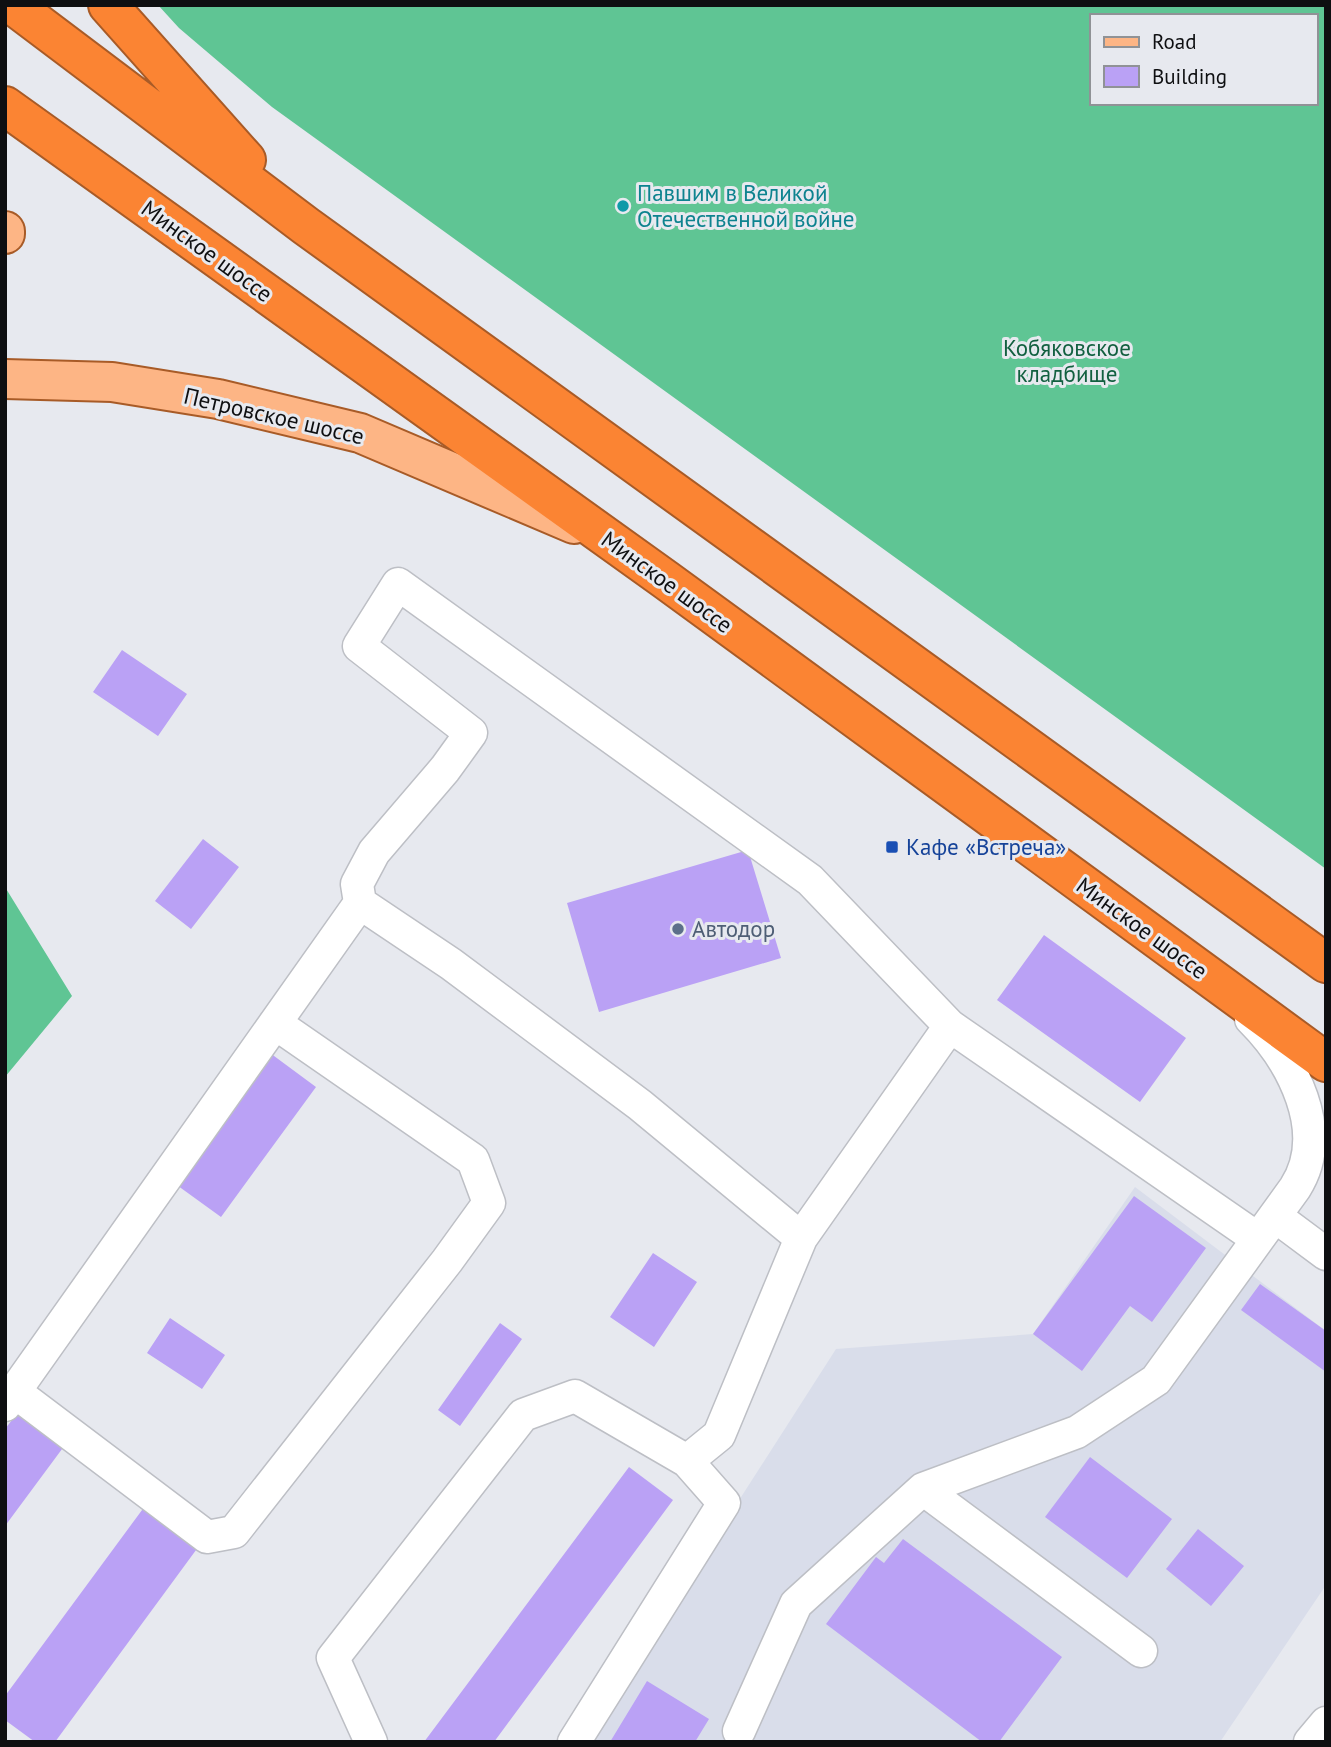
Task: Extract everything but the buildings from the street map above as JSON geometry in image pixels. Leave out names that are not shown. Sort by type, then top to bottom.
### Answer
[{"type":"highway","points":[[13,5],[306,226],[1326,962]]},
{"type":"highway","points":[[108,5],[306,226]]},
{"type":"highway","name":"Минское шоссе","points":[[5,106],[608,539],[1326,1062]]},
{"type":"main road","name":"Петровское шоссе","points":[[5,379],[112,383],[218,399],[360,433],[608,539]]},
{"type":"lane","points":[[275,1023],[473,1160],[489,1203],[447,1261],[234,1532],[207,1537],[10,1399],[275,1023],[360,903],[357,884],[374,852],[445,769],[471,733],[359,646],[398,584],[810,880],[950,1026],[1266,1228],[1326,1254]]},
{"type":"lane","points":[[360,903],[451,964],[640,1105],[801,1238]]},
{"type":"lane","points":[[739,1731],[796,1604],[923,1489],[1077,1432],[1156,1380],[1266,1228],[1315,1170],[1307,1105],[1299,1084],[1261,1029],[1208,976]]},
{"type":"lane","points":[[687,1461],[719,1435],[801,1238],[950,1026]]},
{"type":"lane","points":[[371,1742],[333,1657],[523,1415],[575,1395],[687,1461],[724,1503],[574,1742]]},
{"type":"lane","points":[[923,1489],[1140,1651]]},
{"type":"lane","points":[[1310,1742],[1326,1723]]},
{"type":"shaded area","points":[[1135,1187],[1326,1331],[1326,1585],[1220,1742],[584,1742],[836,1349],[1033,1334]]},
{"type":"green space","name":"Кобяковское кладбище","points":[[158,5],[1326,5],[1326,869],[272,107],[179,28]]},
{"type":"green space","points":[[5,887],[72,996],[5,1077]]},
{"type":"place","name":"Павшим в Великой Отечественной войне","points":[[623,206]]},
{"type":"place","name":"Кафе «Встреча»","points":[[892,847]]},
{"type":"place","name":"Автодор","points":[[678,929]]}]
